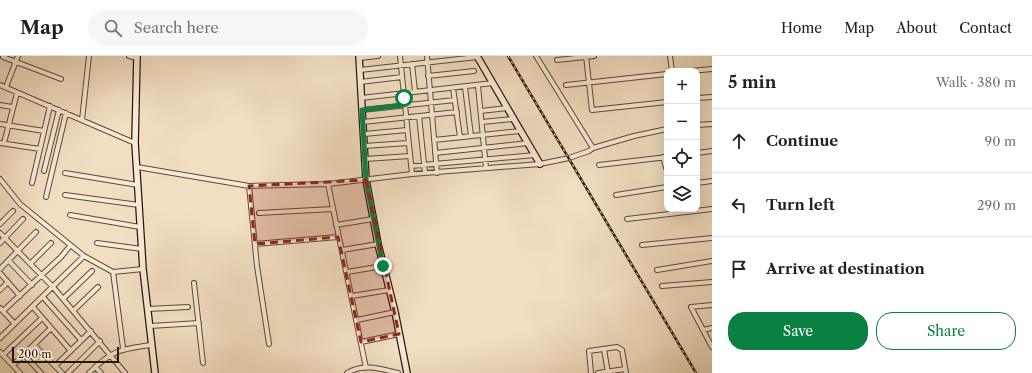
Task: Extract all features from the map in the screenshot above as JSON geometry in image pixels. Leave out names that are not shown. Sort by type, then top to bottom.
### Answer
[{"type":"street","points":[[6,87],[18,56]]},
{"type":"street","points":[[82,120],[89,56]]},
{"type":"street","points":[[129,56],[137,57],[135,143],[143,269],[155,373]]},
{"type":"street","points":[[378,56],[359,57],[366,180],[378,244],[395,312],[407,373]]},
{"type":"street","points":[[400,56],[412,174]]},
{"type":"street","points":[[427,56],[437,172]]},
{"type":"street","points":[[536,56],[594,147]]},
{"type":"street","points":[[586,56],[591,108],[594,110],[664,102]]},
{"type":"street","points":[[557,60],[594,56]]},
{"type":"street","points":[[670,56],[672,68]]},
{"type":"street","points":[[3,57],[61,79]]},
{"type":"street","points":[[360,70],[477,57],[540,164]]},
{"type":"street","points":[[412,64],[415,91]]},
{"type":"street","points":[[700,70],[712,69]]},
{"type":"street","points":[[428,76],[474,71]]},
{"type":"street","points":[[566,85],[664,74]]},
{"type":"street","points":[[360,82],[402,77]]},
{"type":"street","points":[[361,98],[430,89],[478,86],[493,83]]},
{"type":"street","points":[[0,85],[135,143]]},
{"type":"street","points":[[478,86],[486,168]]},
{"type":"street","points":[[465,87],[471,136]]},
{"type":"street","points":[[453,88],[460,137]]},
{"type":"street","points":[[16,93],[2,143],[40,149]]},
{"type":"street","points":[[700,98],[712,97]]},
{"type":"street","points":[[362,110],[455,100]]},
{"type":"street","points":[[0,105],[12,107]]},
{"type":"street","points":[[32,183],[50,106]]},
{"type":"street","points":[[480,111],[507,108]]},
{"type":"street","points":[[44,171],[59,110]]},
{"type":"street","points":[[363,122],[456,112]]},
{"type":"street","points":[[46,197],[66,113]]},
{"type":"street","points":[[419,116],[425,173]]},
{"type":"street","points":[[482,122],[513,119]]},
{"type":"street","points":[[0,124],[44,131]]},
{"type":"street","points":[[700,125],[712,124]]},
{"type":"street","points":[[364,134],[407,130]]},
{"type":"street","points":[[137,167],[249,186],[328,184],[412,174],[540,164],[569,158],[589,151],[594,147],[664,130]]},
{"type":"street","points":[[434,140],[520,131]]},
{"type":"street","points":[[364,146],[408,143]]},
{"type":"street","points":[[435,153],[528,143]]},
{"type":"street","points":[[700,153],[712,151]]},
{"type":"street","points":[[411,166],[436,165],[535,155]]},
{"type":"street","points":[[365,159],[410,156]]},
{"type":"street","points":[[600,165],[664,157]]},
{"type":"street","points":[[65,173],[138,185]]},
{"type":"street","points":[[0,179],[20,204],[84,256],[113,272],[143,269]]},
{"type":"street","points":[[700,183],[712,181]]},
{"type":"street","points":[[328,184],[366,368]]},
{"type":"street","points":[[249,186],[255,244],[269,344]]},
{"type":"street","points":[[616,195],[664,188]]},
{"type":"street","points":[[65,195],[139,205]]},
{"type":"street","points":[[259,213],[333,209]]},
{"type":"street","points":[[700,210],[712,210]]},
{"type":"street","points":[[0,224],[13,211]]},
{"type":"street","points":[[627,219],[679,212]]},
{"type":"street","points":[[70,215],[140,227]]},
{"type":"street","points":[[0,243],[23,219]]},
{"type":"street","points":[[336,225],[373,219]]},
{"type":"street","points":[[0,269],[36,232]]},
{"type":"street","points":[[0,233],[64,298],[125,373]]},
{"type":"street","points":[[255,244],[338,237]]},
{"type":"street","points":[[642,245],[712,238]]},
{"type":"street","points":[[30,264],[51,243]]},
{"type":"street","points":[[97,243],[142,249]]},
{"type":"street","points":[[342,250],[378,244]]},
{"type":"street","points":[[14,324],[2,310],[32,285],[70,246]]},
{"type":"street","points":[[0,330],[2,336],[84,256]]},
{"type":"street","points":[[9,261],[32,285]]},
{"type":"street","points":[[657,270],[712,261]]},
{"type":"street","points":[[347,272],[383,266]]},
{"type":"street","points":[[64,298],[92,271]]},
{"type":"street","points":[[113,272],[123,348]]},
{"type":"street","points":[[0,273],[20,296]]},
{"type":"street","points":[[0,290],[8,282]]},
{"type":"street","points":[[194,282],[203,362]]},
{"type":"street","points":[[662,286],[712,282]]},
{"type":"street","points":[[74,310],[98,287]]},
{"type":"street","points":[[352,296],[389,290]]},
{"type":"street","points":[[43,297],[81,340]]},
{"type":"street","points":[[712,306],[691,307],[712,347]]},
{"type":"street","points":[[32,307],[71,351]]},
{"type":"street","points":[[148,309],[188,307]]},
{"type":"street","points":[[357,320],[395,312]]},
{"type":"street","points":[[20,373],[2,353],[42,318]]},
{"type":"street","points":[[150,326],[199,323]]},
{"type":"street","points":[[13,365],[51,328]]},
{"type":"street","points":[[703,330],[712,328]]},
{"type":"street","points":[[55,366],[91,331]]},
{"type":"street","points":[[361,342],[399,334]]},
{"type":"street","points":[[68,373],[100,341]]},
{"type":"street","points":[[34,345],[62,373]]},
{"type":"street","points":[[89,373],[109,355],[123,348],[152,345]]},
{"type":"street","points":[[591,373],[588,352],[621,348],[626,371],[598,373]]},
{"type":"street","points":[[604,349],[608,372]]},
{"type":"street","points":[[24,355],[41,373]]},
{"type":"street","points":[[95,367],[101,373]]},
{"type":"street","points":[[347,373],[366,368],[381,368],[398,373]]},
{"type":"highlighted area","points":[[366,180],[399,334],[361,342],[338,237],[255,244],[249,186]]},
{"type":"railway","points":[[508,56],[696,373]]},
{"type":"route","points":[[383,266],[368,195],[362,110],[404,105],[404,98]]}]
